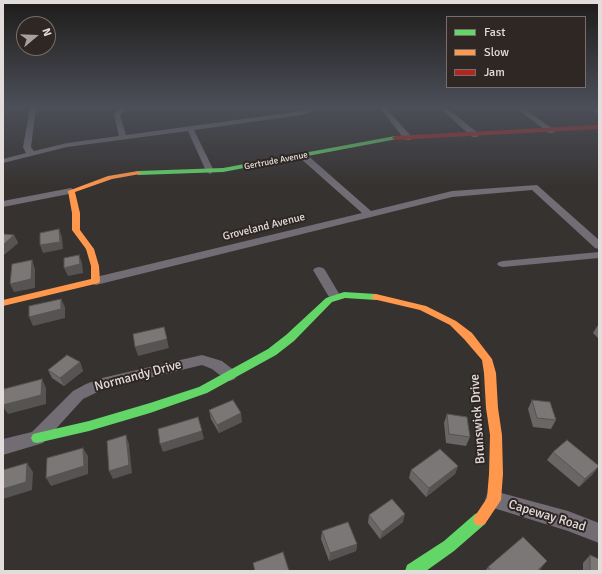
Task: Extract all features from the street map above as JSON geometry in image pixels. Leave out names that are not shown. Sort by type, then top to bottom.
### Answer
[{"type":"street","points":[[29,135],[27,147],[28,150],[34,154]]},
{"type":"street","points":[[3,162],[67,145],[139,135]]},
{"type":"street","points":[[193,135],[210,171]]},
{"type":"street","points":[[405,135],[408,138]]},
{"type":"street","name":"Gertrude Avenue","points":[[3,204],[71,191],[106,178],[124,174],[210,171],[239,168],[396,138],[478,135]]},
{"type":"street","points":[[302,156],[368,214]]},
{"type":"street","name":"Groveland Avenue","points":[[3,303],[455,193],[534,187],[599,246]]},
{"type":"street","points":[[71,191],[76,213],[76,230],[90,249],[95,266],[96,281]]},
{"type":"street","points":[[503,264],[599,255]]},
{"type":"street","points":[[3,447],[89,426],[177,400],[203,390],[262,358],[280,346],[329,300],[335,297],[319,270]]},
{"type":"street","name":"Brunswick Drive","points":[[335,297],[344,295],[370,296],[422,308],[453,323],[484,354],[487,359],[490,373],[492,408],[496,435],[494,500]]},
{"type":"street","name":"Normandy Drive","points":[[37,438],[78,395],[102,384],[197,361],[208,361],[217,365],[230,375]]},
{"type":"street","points":[[413,571],[460,538],[484,515],[494,500]]},
{"type":"street","name":"Capeway Road","points":[[494,500],[599,533]]},
{"type":"building","points":[[59,229],[60,242],[40,245],[40,233]]},
{"type":"building","points":[[3,234],[14,235],[3,245]]},
{"type":"building","points":[[79,255],[80,264],[64,268],[64,258]]},
{"type":"building","points":[[32,260],[31,279],[10,284],[12,264]]},
{"type":"building","points":[[61,299],[61,309],[29,317],[29,306]]},
{"type":"building","points":[[164,327],[167,339],[135,347],[133,334]]},
{"type":"building","points":[[67,355],[80,362],[60,378],[48,370]]},
{"type":"building","points":[[42,379],[41,395],[3,405],[4,389]]},
{"type":"building","points":[[233,400],[241,413],[217,425],[209,410]]},
{"type":"building","points":[[532,400],[550,402],[556,420],[537,418]]},
{"type":"building","points":[[447,414],[467,417],[470,437],[449,434]]},
{"type":"building","points":[[198,417],[202,431],[160,444],[158,429]]},
{"type":"building","points":[[126,435],[129,465],[109,471],[107,441]]},
{"type":"building","points":[[567,440],[599,466],[585,479],[553,452]]},
{"type":"building","points":[[83,448],[84,466],[46,478],[47,458]]},
{"type":"building","points":[[440,449],[458,466],[429,488],[411,470]]},
{"type":"building","points":[[27,463],[26,482],[3,489],[3,470]]},
{"type":"building","points":[[392,499],[405,514],[382,532],[369,515]]},
{"type":"building","points":[[348,522],[357,544],[330,553],[322,531]]},
{"type":"building","points":[[523,537],[547,561],[537,571],[491,571],[488,567]]},
{"type":"building","points":[[283,552],[289,571],[255,571],[253,563]]},
{"type":"building","points":[[590,555],[599,559],[599,571],[590,571]]},
{"type":"traffic: fast","points":[[138,173],[223,170],[395,138]]},
{"type":"traffic: fast","points":[[37,438],[89,426],[150,408],[203,390],[272,352],[290,338],[329,300],[344,295],[376,297]]},
{"type":"traffic: fast","points":[[413,571],[449,546],[480,519]]},
{"type":"traffic: slow","points":[[3,303],[96,281],[95,266],[90,249],[76,230],[76,213],[71,191],[110,177],[138,173]]},
{"type":"traffic: slow","points":[[376,297],[423,308],[453,323],[468,336],[487,359],[490,373],[492,408],[496,435],[496,474],[494,500],[480,519]]},
{"type":"traffic: jam","points":[[395,138],[455,135]]}]
